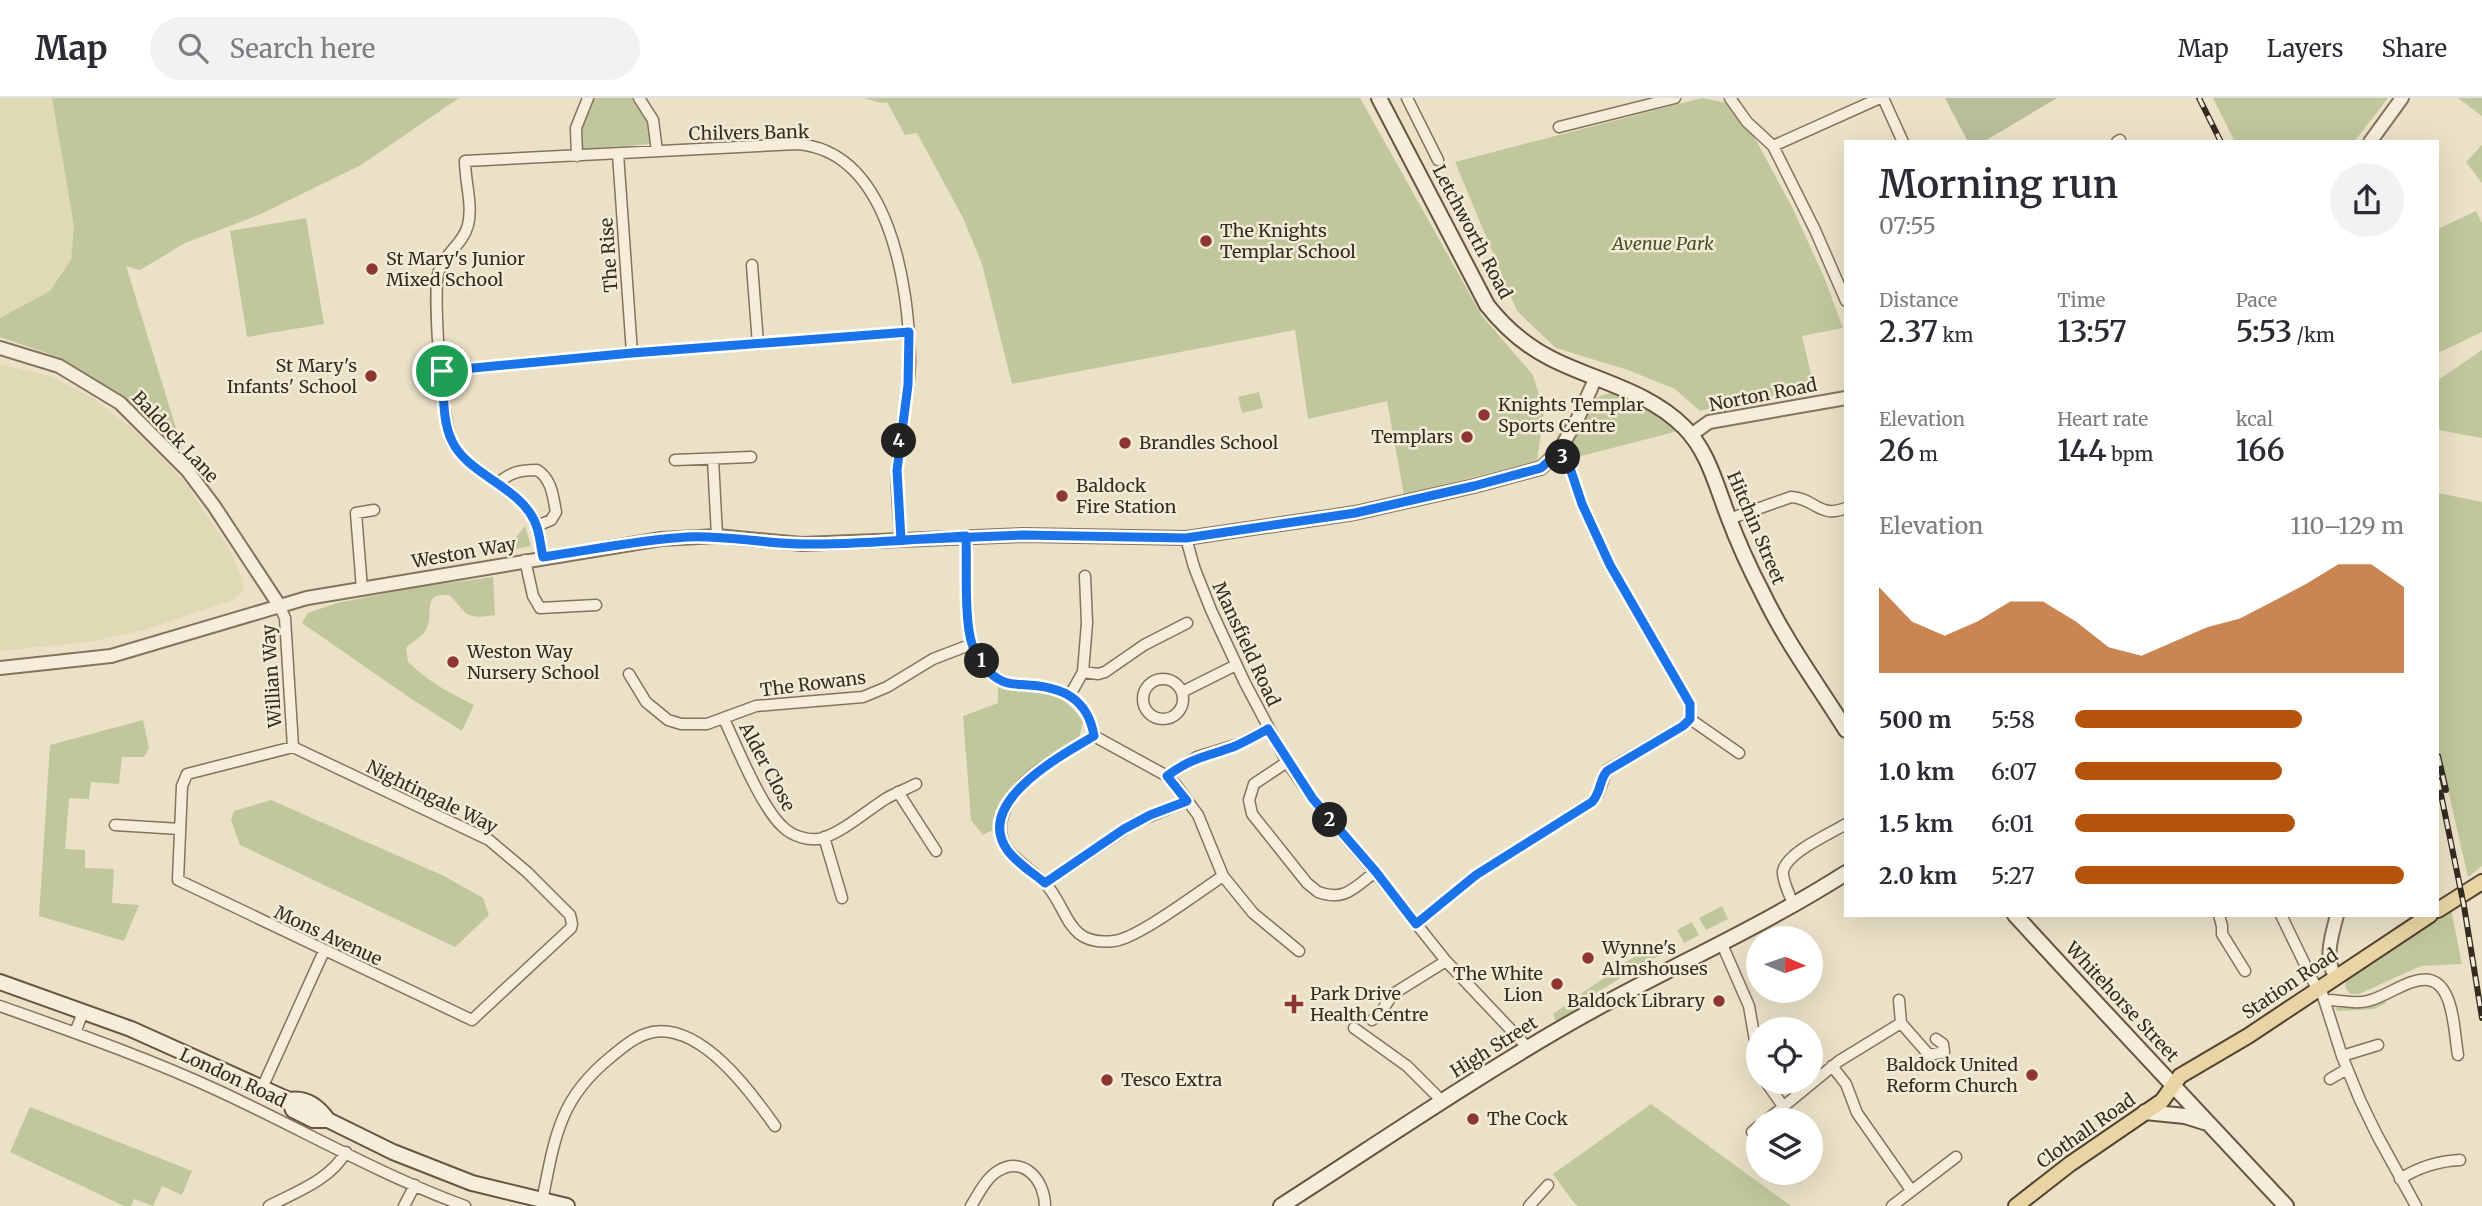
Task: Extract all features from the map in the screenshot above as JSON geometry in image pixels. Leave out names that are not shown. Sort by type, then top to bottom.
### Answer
[{"type":"main road","name":"Letchworth Road","points":[[1378,98],[1493,312],[1514,335],[1531,347],[1551,359],[1596,377]]},
{"type":"main road","name":"Hitchin Street","points":[[1596,377],[1652,402],[1679,422],[1691,435],[1705,457],[1729,519],[1775,619],[1844,727]]},
{"type":"main road","name":"High Street","points":[[1281,1206],[1443,1102],[1609,1001],[1844,874]]},
{"type":"main road","points":[[2439,909],[2482,882]]},
{"type":"main road","name":"Whitehorse Street","points":[[2017,917],[2133,1045],[2173,1083],[2286,1206]]},
{"type":"main road","name":"Station Road","points":[[2173,1083],[2180,1076],[2321,994],[2335,976],[2427,917]]},
{"type":"main road","name":"London Road","points":[[0,982],[131,1029],[289,1100],[299,1098],[319,1108],[328,1120],[380,1146],[472,1183],[564,1206]]},
{"type":"main road","name":"Clothall Road","points":[[2016,1206],[2070,1164],[2162,1101],[2173,1083]]},
{"type":"main road","points":[[2145,1112],[2185,1116],[2212,1126]]},
{"type":"street","points":[[578,156],[576,128],[588,98]]},
{"type":"street","points":[[639,98],[653,120],[657,151]]},
{"type":"street","name":"Letchworth Road","points":[[1407,98],[1438,160]]},
{"type":"street","points":[[1559,127],[1675,98]]},
{"type":"street","points":[[1730,98],[1747,122],[1773,146],[1844,295]]},
{"type":"street","points":[[1773,146],[1881,98],[1902,140]]},
{"type":"street","points":[[2371,140],[2402,98]]},
{"type":"street","name":"Chilvers Bank","points":[[442,371],[436,287],[441,267],[458,245],[469,222],[470,201],[465,181],[465,161],[797,144],[813,146],[828,152],[858,176],[881,212],[902,271],[909,332],[908,385],[897,470],[901,540]]},
{"type":"street","name":"The Rise","points":[[618,154],[632,353]]},
{"type":"street","points":[[752,265],[758,344]]},
{"type":"street","points":[[543,557],[537,526],[522,504],[464,457],[453,444],[447,422],[442,371],[632,353],[909,332]]},
{"type":"street","name":"Baldock Lane","points":[[0,348],[59,366],[120,403],[187,470],[279,605]]},
{"type":"street","name":"Weston Way","points":[[0,668],[111,656],[307,598],[661,539],[717,536],[802,544],[966,536],[1186,538],[1355,513],[1541,468],[1559,452],[1596,377]]},
{"type":"street","name":"Norton Road","points":[[1691,435],[1709,422],[1844,397]]},
{"type":"street","points":[[1416,924],[1468,881],[1592,802],[1607,771],[1683,726],[1690,719],[1690,704],[1610,565],[1582,504],[1568,462],[1559,452]]},
{"type":"street","points":[[675,460],[751,457]]},
{"type":"street","points":[[713,458],[717,536]]},
{"type":"street","points":[[499,484],[511,472],[517,471],[537,470],[545,477],[556,512],[551,520],[537,526]]},
{"type":"street","points":[[1729,519],[1791,497],[1827,512],[1844,508]]},
{"type":"street","points":[[362,589],[356,513],[374,510]]},
{"type":"street","points":[[966,536],[969,626],[972,644],[985,668],[1000,680],[1012,684],[1049,687],[1070,695],[1089,717],[1094,736],[1167,776],[1198,816],[1223,876],[1253,913],[1299,951]]},
{"type":"street","name":"Mansfield Road","points":[[1186,538],[1194,567],[1236,665],[1287,762],[1313,799],[1376,872],[1446,961],[1529,1049]]},
{"type":"street","points":[[525,561],[533,596],[540,608],[596,605]]},
{"type":"street","points":[[1070,695],[1083,672],[1087,623],[1085,576]]},
{"type":"street","name":"Willian Way","points":[[279,605],[285,618],[293,747]]},
{"type":"street","points":[[1083,672],[1105,672],[1144,645],[1186,623]]},
{"type":"street","name":"The Rowans","points":[[629,674],[646,702],[668,720],[693,725],[707,724],[756,706],[863,697],[887,687],[933,659],[972,644]]},
{"type":"street","points":[[1182,692],[1236,665]]},
{"type":"street","points":[[1170,680],[1182,692],[1182,705],[1172,717],[1159,719],[1152,716],[1145,707],[1144,693],[1156,681],[1170,680]]},
{"type":"street","name":"Alder Close","points":[[724,719],[776,820],[785,830],[795,835],[817,839],[824,837]]},
{"type":"street","points":[[1690,719],[1739,753]]},
{"type":"street","points":[[1167,776],[1198,757],[1239,744],[1268,729]]},
{"type":"street","points":[[1094,736],[1032,777],[1013,794],[1002,817],[1000,834],[1008,851],[1045,883],[1073,928],[1088,939],[1103,942],[1124,940],[1223,876]]},
{"type":"street","points":[[115,825],[180,829],[183,786],[187,774],[293,747]]},
{"type":"street","name":"Nightingale Way","points":[[293,747],[489,840],[527,872],[570,915],[572,924],[567,933],[472,1020]]},
{"type":"street","points":[[1287,762],[1254,784],[1249,807],[1256,821],[1318,892],[1328,896],[1342,896],[1376,872]]},
{"type":"street","points":[[842,898],[824,837],[916,784]]},
{"type":"street","points":[[898,792],[936,851]]},
{"type":"street","points":[[1045,883],[1124,829],[1150,815],[1187,801]]},
{"type":"street","points":[[1793,904],[1783,871],[1790,858],[1844,825]]},
{"type":"street","name":"Mons Avenue","points":[[180,829],[177,874],[178,880],[183,884],[472,1020]]},
{"type":"street","points":[[2220,917],[2222,934],[2245,971]]},
{"type":"street","points":[[2282,917],[2321,994],[2347,1069],[2377,1135],[2416,1206]]},
{"type":"street","points":[[2335,976],[2329,956],[2337,917]]},
{"type":"street","points":[[1721,942],[1749,1006],[1751,1017]]},
{"type":"street","points":[[262,1088],[324,951]]},
{"type":"street","points":[[1372,1020],[1379,1015],[1393,994],[1446,961]]},
{"type":"street","points":[[2321,994],[2351,1003],[2366,1002],[2414,981],[2424,979],[2441,985],[2448,993],[2458,1055]]},
{"type":"street","points":[[1899,1000],[1901,1023],[1929,1055],[1944,1052],[1943,1044],[1937,1039]]},
{"type":"street","name":"London Road","points":[[0,1006],[217,1090],[415,1185],[465,1206]]},
{"type":"street","points":[[75,1033],[83,1012]]},
{"type":"street","points":[[1781,1108],[1832,1066],[1901,1023]]},
{"type":"street","points":[[1354,1028],[1407,1066],[1443,1102]]},
{"type":"street","points":[[542,1201],[557,1134],[571,1102],[597,1069],[626,1045],[645,1034],[666,1032],[702,1046],[748,1088],[775,1126]]},
{"type":"street","points":[[2342,1056],[2378,1045]]},
{"type":"street","points":[[1832,1066],[1846,1084],[1857,1113],[1911,1190]]},
{"type":"street","points":[[2330,1079],[2347,1069]]},
{"type":"street","points":[[1774,1094],[1783,1106]]},
{"type":"street","points":[[372,1164],[380,1146]]},
{"type":"street","points":[[269,1206],[323,1177],[346,1152]]},
{"type":"street","points":[[1892,1206],[1956,1157]]},
{"type":"street","points":[[2400,1179],[2424,1166],[2459,1160]]},
{"type":"street","points":[[971,1206],[996,1172],[1019,1166],[1031,1171],[1041,1189],[1045,1206]]},
{"type":"street","points":[[404,1206],[415,1185]]},
{"type":"street","points":[[1529,1206],[1548,1185]]},
{"type":"shaded area","points":[[0,98],[52,98],[74,226],[71,261],[50,291],[0,318]]},
{"type":"shaded area","points":[[0,364],[49,376],[93,398],[128,425],[184,481],[229,549],[243,580],[243,591],[233,600],[144,630],[95,641],[0,651]]},
{"type":"green space","points":[[52,98],[459,98],[361,165],[261,214],[185,243],[140,270],[126,266],[184,454],[142,410],[90,376],[58,357],[0,337],[0,318],[50,291],[71,260],[74,226]]},
{"type":"green space","points":[[591,98],[636,98],[647,114],[651,126],[650,144],[584,149],[581,147],[580,121]]},
{"type":"green space","name":"The Knights Templar School","points":[[864,98],[1360,98],[1482,316],[1533,375],[1544,412],[1537,461],[1404,495],[1387,401],[1308,419],[1295,330],[1012,384],[982,264],[963,218],[917,133],[905,135],[887,102]]},
{"type":"green space","name":"Avenue Park","points":[[1702,98],[1727,103],[1752,133],[1792,207],[1824,277],[1843,328],[1802,336],[1814,387],[1700,411],[1675,389],[1628,370],[1556,348],[1517,311],[1455,162]]},
{"type":"green space","points":[[1945,98],[2057,98],[1986,140],[1967,140]]},
{"type":"green space","points":[[2213,98],[2388,98],[2356,140],[2234,140]]},
{"type":"green space","points":[[2458,98],[2482,98],[2482,116]]},
{"type":"green space","points":[[2482,145],[2482,183],[2466,162]]},
{"type":"green space","points":[[2476,211],[2482,223],[2482,332],[2439,353],[2439,229]]},
{"type":"green space","points":[[306,218],[324,324],[247,337],[230,231]]},
{"type":"green space","points":[[2482,350],[2482,438],[2439,430],[2439,379]]},
{"type":"green space","points":[[1259,392],[1263,408],[1242,413],[1238,397]]},
{"type":"green space","points":[[1613,392],[1639,403],[1678,431],[1570,459],[1567,452],[1592,402]]},
{"type":"green space","points":[[2439,493],[2482,502],[2482,866],[2468,877],[2439,750]]},
{"type":"green space","points":[[525,526],[531,546],[511,550],[510,545]]},
{"type":"green space","points":[[493,577],[495,615],[472,616],[449,595],[440,595],[432,600],[430,605],[427,628],[406,648],[408,662],[415,669],[474,705],[462,731],[302,623],[308,613],[337,603],[418,587]]},
{"type":"green space","points":[[998,687],[1055,696],[1073,709],[1083,721],[1079,739],[1013,786],[1002,802],[993,830],[983,835],[971,820],[963,716],[998,703]]},
{"type":"green space","points":[[143,720],[149,748],[144,757],[122,757],[119,784],[91,782],[89,799],[69,798],[65,849],[85,850],[85,868],[114,869],[112,903],[139,905],[124,941],[39,916],[50,745]]},
{"type":"green space","points":[[271,800],[444,876],[483,898],[489,915],[455,947],[240,845],[231,820],[234,811]]},
{"type":"green space","points":[[1722,906],[1728,919],[1706,930],[1699,918]]},
{"type":"green space","points":[[2451,909],[2462,964],[2421,966],[2359,994],[2350,994],[2345,987],[2346,980]]},
{"type":"green space","points":[[1692,922],[1699,935],[1684,943],[1677,930]]},
{"type":"green space","points":[[1654,945],[1660,955],[1628,974],[1623,964]]},
{"type":"green space","points":[[1619,968],[1624,976],[1583,1001],[1579,995]]},
{"type":"green space","points":[[2385,999],[2386,1003],[2374,1009],[2338,1011],[2335,1008],[2361,1006]]},
{"type":"green space","points":[[1572,1001],[1579,1013],[1558,1025],[1553,1014]]},
{"type":"green space","points":[[1651,1104],[1746,1173],[1746,1185],[1762,1185],[1791,1206],[1578,1206],[1553,1174]]},
{"type":"green space","points":[[30,1107],[192,1171],[182,1195],[162,1186],[153,1206],[134,1199],[131,1206],[124,1206],[10,1152]]},
{"type":"railway","points":[[2199,98],[2220,140]]},
{"type":"railway","points":[[2439,760],[2446,790]]},
{"type":"railway","points":[[2439,785],[2464,906],[2482,1018]]},
{"type":"place","name":"The Knights Templar School","points":[[1206,241]]},
{"type":"place","name":"St Mary's Junior Mixed School","points":[[372,269]]},
{"type":"place","name":"St Mary's Infants' School","points":[[371,376]]},
{"type":"place","name":"Knights Templar Sports Centre","points":[[1484,415]]},
{"type":"place","name":"Templars","points":[[1467,437]]},
{"type":"place","name":"Brandles School","points":[[1125,443]]},
{"type":"place","name":"Baldock Fire Station","points":[[1062,496]]},
{"type":"place","name":"Weston Way Nursery School","points":[[453,662]]},
{"type":"place","name":"Wynne's Almshouses","points":[[1588,958]]},
{"type":"place","name":"The White Lion","points":[[1557,984]]},
{"type":"place","name":"Baldock Library","points":[[1719,1001]]},
{"type":"place","name":"Park Drive Health Centre","points":[[1294,1004]]},
{"type":"place","name":"Baldock United Reform Church","points":[[2032,1075]]},
{"type":"place","name":"Tesco Extra","points":[[1107,1080]]},
{"type":"place","name":"The Cock","points":[[1473,1119]]},
{"type":"route","points":[[442,371],[447,422],[453,444],[464,457],[528,510],[537,526],[543,557],[688,537],[717,536],[802,544],[835,544],[901,540],[966,536],[969,626],[972,644],[985,668],[1006,683],[1049,687],[1070,695],[1089,717],[1092,726],[1094,736],[1042,768],[1013,794],[1002,817],[1000,834],[1008,851],[1045,883],[1124,829],[1150,815],[1187,801],[1167,776],[1181,766],[1198,757],[1239,744],[1268,729],[1313,799],[1376,872],[1416,924],[1476,875],[1592,802],[1600,790],[1604,773],[1683,726],[1690,719],[1690,704],[1610,565],[1582,504],[1568,462],[1559,452],[1541,468],[1474,486],[1355,513],[1186,538],[1023,535],[966,536],[928,538],[901,540],[897,470],[908,385],[909,332],[632,353],[442,371]]}]
